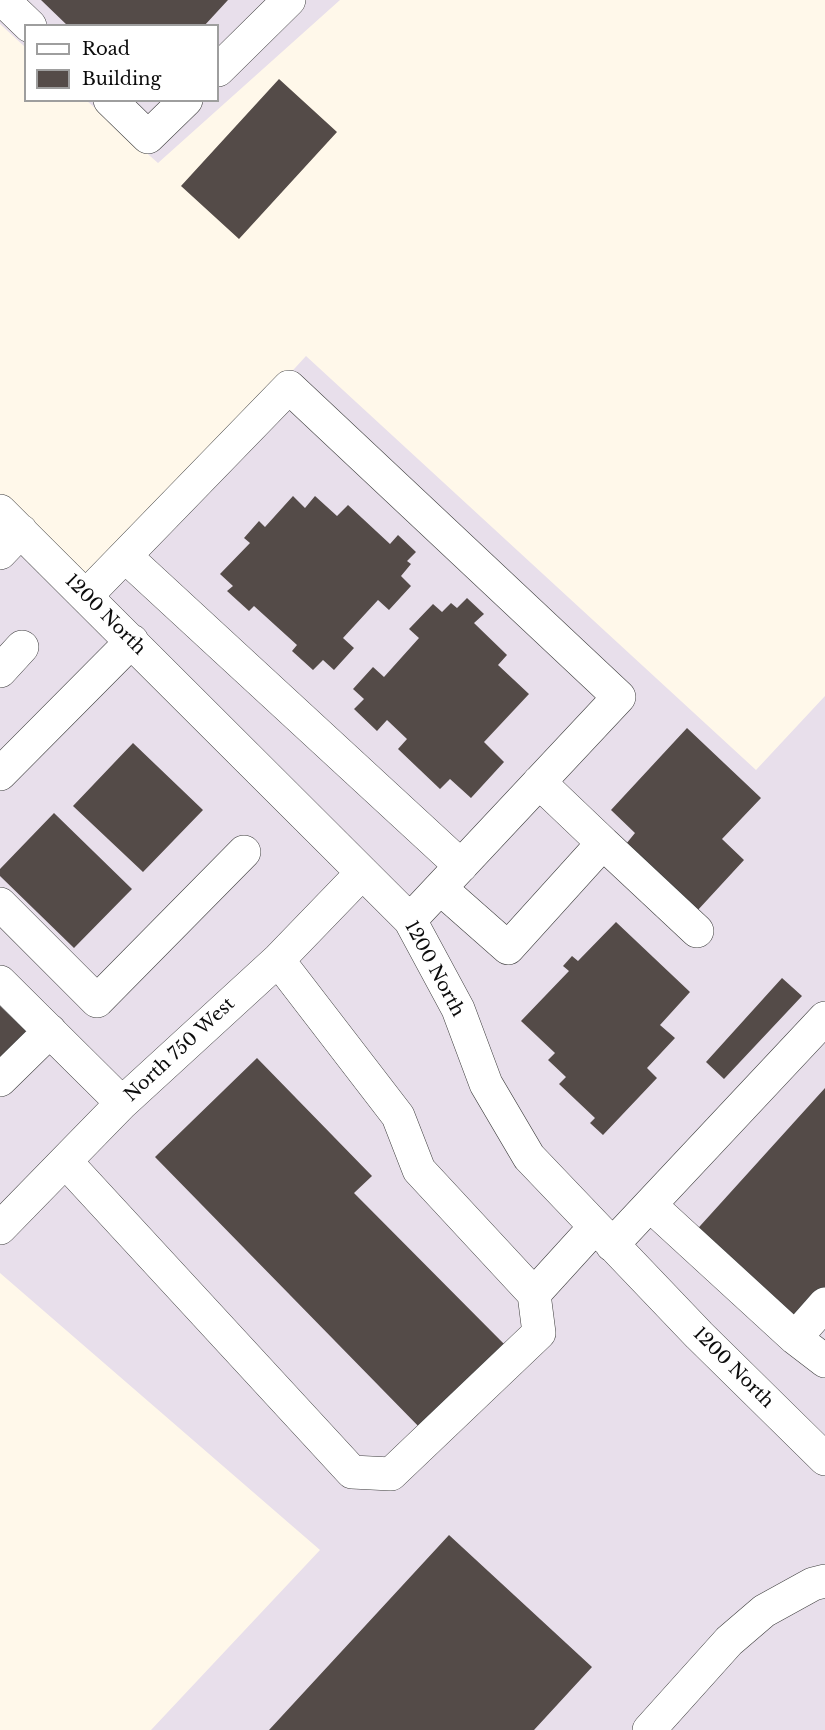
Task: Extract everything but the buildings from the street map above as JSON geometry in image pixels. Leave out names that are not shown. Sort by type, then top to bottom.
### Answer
[{"type":"street","points":[[3,0],[28,24]]},
{"type":"street","points":[[219,69],[289,0]]},
{"type":"street","points":[[112,102],[148,137],[184,102]]},
{"type":"street","points":[[86,596],[289,387],[619,697],[410,920]]},
{"type":"street","name":"1200 North","points":[[7,532],[86,596],[410,920],[458,1010],[486,1084],[529,1157],[603,1236],[825,1459]]},
{"type":"street","points":[[125,556],[451,877],[508,948],[603,843]]},
{"type":"street","points":[[0,774],[132,641]]},
{"type":"street","points":[[539,782],[697,931]]},
{"type":"street","points":[[0,904],[97,1002],[244,852]]},
{"type":"street","name":"North 750 West","points":[[0,1228],[122,1103],[278,960],[362,873]]},
{"type":"street","points":[[66,1162],[352,1472],[391,1474],[539,1333],[534,1294],[419,1170],[398,1116],[278,960]]},
{"type":"street","points":[[0,981],[122,1103]]},
{"type":"street","points":[[534,1294],[603,1236],[650,1205],[825,1018]]},
{"type":"street","points":[[0,1080],[50,1030]]},
{"type":"street","points":[[650,1205],[795,1338],[825,1361]]},
{"type":"street","points":[[795,1338],[825,1304]]},
{"type":"street","points":[[649,1730],[729,1641],[764,1611],[813,1584],[825,1581]]},
{"type":"shaded area","points":[[0,0],[340,0],[158,163],[88,102],[219,102],[219,24],[24,24],[24,46],[0,24]]},
{"type":"shaded area","points":[[306,356],[756,770],[825,696],[825,1730],[151,1730],[320,1550],[0,1273],[0,510],[87,595]]}]
